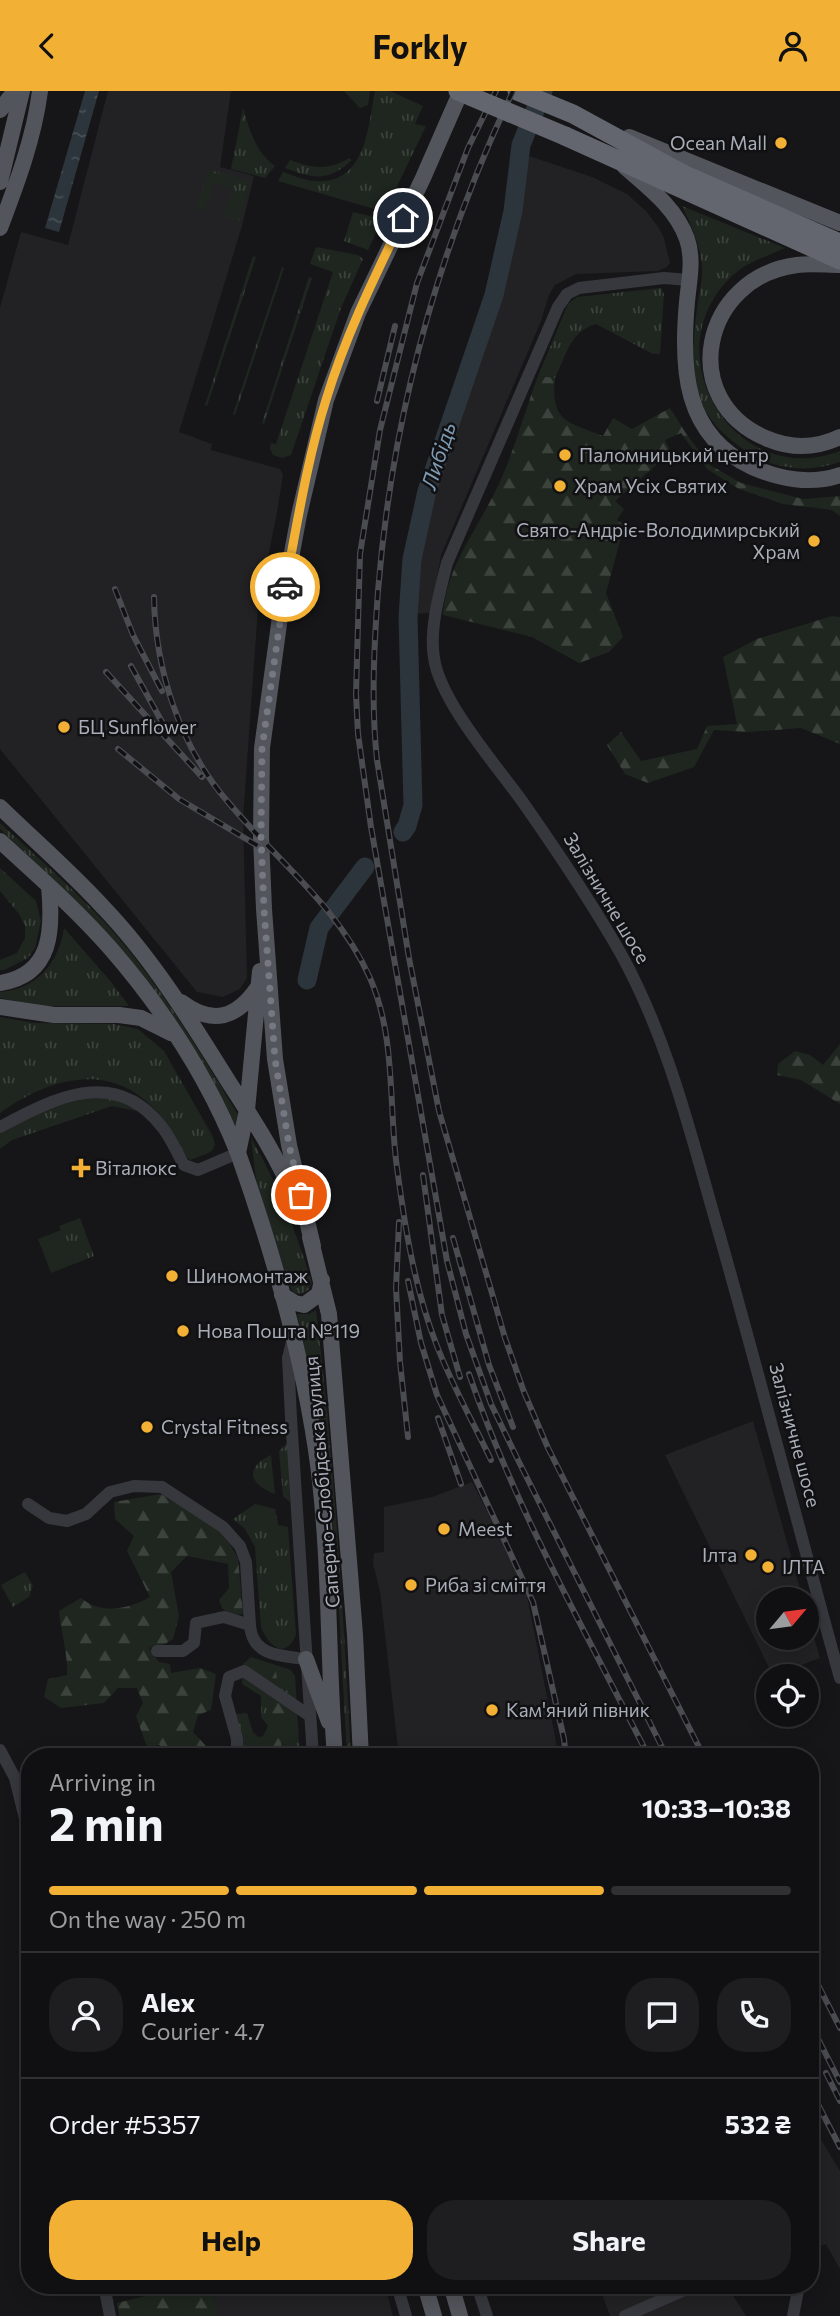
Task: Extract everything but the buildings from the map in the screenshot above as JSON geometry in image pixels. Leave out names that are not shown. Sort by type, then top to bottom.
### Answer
[{"type":"highway","points":[[459,91],[618,160],[683,182],[840,243]]},
{"type":"highway","points":[[517,91],[573,114],[605,131],[683,182],[840,263]]},
{"type":"main road","points":[[0,110],[15,91]]},
{"type":"main road","points":[[0,182],[22,91]]},
{"type":"main road","points":[[0,228],[21,171],[40,91]]},
{"type":"main road","points":[[37,109],[52,91]]},
{"type":"main road","points":[[313,1246],[289,1145],[275,1059],[264,909],[261,837],[262,748],[280,617],[299,515],[326,400],[358,313],[423,178],[459,91]]},
{"type":"main road","points":[[605,131],[637,139],[840,223]]},
{"type":"main road","points":[[618,160],[661,199],[678,220],[687,241],[692,266],[684,332],[685,372],[687,390],[702,422],[730,453],[749,466],[768,474],[814,481],[840,475]]},
{"type":"main road","points":[[840,263],[797,265],[770,272],[751,282],[725,307],[713,335],[711,368],[714,384],[730,414],[742,426],[758,435],[793,446],[810,447],[829,443],[840,437]]},
{"type":"main road","name":"Саперно-Слобідська вулиця","points":[[0,807],[104,908],[172,995],[247,1110],[293,1193],[313,1246],[329,1314],[355,1635],[361,1748]]},
{"type":"main road","name":"Саперно-Слобідська вулиця","points":[[0,841],[111,949],[153,1003],[219,1111],[238,1153],[293,1337],[316,1451],[324,1534],[335,1748]]},
{"type":"main road","points":[[0,983],[26,974],[46,952],[50,937],[49,886]]},
{"type":"main road","points":[[238,1153],[247,1110],[260,985],[264,909]]},
{"type":"main road","points":[[172,995],[199,1013],[219,1015],[242,1008],[260,985]]},
{"type":"main road","points":[[0,1007],[54,1015],[119,1015],[141,1018],[174,1035]]},
{"type":"main road","points":[[282,1295],[304,1305],[319,1294],[322,1280]]},
{"type":"main road","points":[[306,1659],[334,1737]]},
{"type":"main road","points":[[428,2294],[434,2316]]},
{"type":"main road","points":[[454,2294],[460,2316]]},
{"type":"street","name":"Залізничне шосе","points":[[690,280],[664,278],[579,288],[568,294],[558,307],[447,563],[438,600],[433,655],[438,676],[456,711],[560,855],[621,955],[651,1014],[685,1114],[774,1429],[840,1678]]},
{"type":"street","points":[[0,1127],[28,1112],[85,1091],[113,1093],[136,1104],[162,1127],[184,1165],[198,1170],[238,1153]]},
{"type":"street","name":"Саперно-Слобідська вулиця","points":[[293,1337],[288,1358],[290,1418],[312,1748]]},
{"type":"street","points":[[28,1504],[49,1518],[68,1521],[86,1514],[110,1492],[134,1486],[162,1487],[223,1527],[240,1546],[246,1562],[251,1635],[260,1650],[306,1659]]},
{"type":"street","points":[[157,1651],[183,1651],[194,1643],[196,1623],[224,1617],[250,1625]]},
{"type":"street","points":[[237,1748],[225,1696],[229,1677],[244,1671],[310,1716]]},
{"type":"street","points":[[0,1750],[15,1778],[21,1802]]},
{"type":"street","points":[[106,2294],[110,2316]]},
{"type":"street","points":[[400,2294],[407,2316]]},
{"type":"street","points":[[480,2294],[487,2316]]},
{"type":"street","points":[[625,2316],[675,2294]]},
{"type":"street","points":[[793,2316],[797,2294]]},
{"type":"shaded area","points":[[108,91],[231,91],[220,167],[254,176],[242,226],[179,432],[212,444],[211,450],[280,469],[283,475],[258,608],[243,818],[247,978],[240,989],[223,997],[197,992],[0,749],[0,308],[21,232],[68,245]]},
{"type":"shaded area","points":[[526,155],[592,177],[627,194],[646,211],[659,228],[670,263],[658,271],[576,274],[555,285],[441,555],[431,613],[413,614],[415,562],[422,521],[498,288]]},
{"type":"shaded area","name":"Ілта","points":[[753,1421],[800,1587],[756,1587],[756,1641],[665,1455]]},
{"type":"shaded area","points":[[472,1482],[516,1568],[528,1601],[557,1748],[398,1748],[380,1591],[373,1564],[374,1553],[384,1552],[384,1507],[432,1497]]},
{"type":"shaded area","name":"Ілта","points":[[760,1650],[818,1650],[820,1658],[804,1664],[767,1664]]},
{"type":"shaded area","points":[[819,2136],[840,2171],[840,2269],[826,2244],[819,2247]]},
{"type":"shaded area","points":[[213,2294],[387,2294],[393,2316],[218,2316]]},
{"type":"shaded area","points":[[602,2294],[732,2294],[746,2316],[610,2316]]},
{"type":"green space","points":[[344,91],[370,91],[368,105],[360,108]]},
{"type":"green space","points":[[375,91],[390,91],[423,106],[415,124],[426,126],[387,207],[378,210],[278,181],[283,172],[315,181],[332,180],[345,174],[362,151]]},
{"type":"green space","points":[[243,108],[258,147],[275,166],[265,178],[231,169]]},
{"type":"green space","points":[[349,158],[352,160],[328,175],[313,176],[285,168],[290,160],[320,167],[334,165]]},
{"type":"green space","points":[[209,170],[250,181],[239,221],[224,216],[233,188],[215,183],[203,211],[196,209]]},
{"type":"green space","points":[[682,206],[785,248],[739,270],[709,306],[700,341],[702,375],[716,407],[738,434],[767,452],[802,458],[840,451],[840,462],[816,468],[793,468],[770,463],[728,438],[703,407],[697,390],[693,352],[702,266],[697,242]]},
{"type":"green space","points":[[353,212],[383,219],[368,250],[344,241]]},
{"type":"green space","points":[[316,247],[358,255],[363,259],[341,308],[291,455],[282,458],[273,455],[271,443],[276,444],[333,272],[310,264]]},
{"type":"green space","points":[[253,256],[256,257],[207,406],[205,405]]},
{"type":"green space","points":[[282,267],[284,268],[235,415],[233,414]]},
{"type":"green space","points":[[309,277],[312,278],[264,424],[262,423]]},
{"type":"green space","points":[[661,288],[664,294],[660,354],[653,354],[596,324],[587,327],[575,338],[555,378],[538,376],[568,304],[577,297]]},
{"type":"green space","points":[[538,376],[555,378],[555,404],[564,418],[571,423],[603,436],[613,418],[632,429],[670,408],[710,465],[741,483],[803,499],[840,496],[840,516],[832,510],[783,504],[739,489],[707,469],[681,433],[665,440],[671,452],[615,501],[624,509],[617,520],[624,525],[617,534],[621,537],[606,593],[623,637],[609,652],[579,663],[532,637],[443,615],[445,597],[456,565],[503,475]]},
{"type":"green space","points":[[832,616],[840,617],[840,744],[801,728],[749,732],[714,730],[694,767],[648,783],[625,774],[607,745],[621,732],[641,761],[697,749],[707,726],[737,724],[723,657],[757,639]]},
{"type":"green space","points":[[0,823],[96,913],[128,949],[179,1019],[210,1068],[240,1118],[237,1128],[197,1057],[93,918],[0,829]]},
{"type":"green space","points":[[0,868],[36,901],[41,921],[35,948],[28,958],[4,970],[0,970],[0,960],[17,953],[25,938],[25,926],[0,891]]},
{"type":"green space","points":[[64,928],[129,1006],[38,1006],[0,998],[0,992],[24,986],[44,972],[57,952]]},
{"type":"green space","points":[[0,1017],[34,1023],[114,1024],[138,1029],[164,1051],[212,1135],[215,1144],[212,1151],[190,1160],[163,1119],[141,1097],[122,1086],[102,1080],[81,1079],[61,1083],[40,1090],[0,1113]]},
{"type":"green space","points":[[840,1044],[840,1104],[801,1080],[777,1075],[778,1064],[795,1051],[810,1055],[823,1065]]},
{"type":"green space","points":[[104,1095],[122,1101],[137,1111],[112,1106],[12,1140],[0,1149],[0,1132],[55,1106]]},
{"type":"green space","points":[[251,1138],[270,1173],[300,1245],[312,1283],[308,1290],[301,1294],[294,1293],[290,1287],[256,1180]]},
{"type":"green space","points":[[80,1218],[94,1256],[74,1264],[59,1226]]},
{"type":"green space","points":[[61,1230],[74,1264],[51,1273],[38,1239]]},
{"type":"green space","points":[[316,1310],[328,1422],[351,1748],[347,1748],[336,1555],[325,1449],[297,1314],[309,1314]]},
{"type":"green space","points":[[287,1443],[290,1502],[283,1496],[279,1451]]},
{"type":"green space","points":[[271,1455],[275,1494],[260,1486],[253,1476],[257,1465]]},
{"type":"green space","points":[[161,1494],[215,1527],[238,1558],[243,1614],[231,1616],[222,1608],[219,1600],[229,1588],[228,1564],[187,1556],[171,1572],[179,1616],[173,1639],[149,1648],[159,1662],[170,1664],[171,1673],[200,1668],[216,1674],[211,1710],[198,1715],[193,1732],[210,1748],[162,1748],[160,1745],[147,1747],[136,1716],[143,1703],[137,1688],[118,1688],[104,1703],[61,1708],[44,1697],[48,1679],[67,1675],[59,1611],[81,1598],[97,1607],[115,1608],[133,1605],[150,1597],[127,1551],[134,1536],[115,1519],[114,1502]]},
{"type":"green space","points":[[255,1504],[275,1509],[278,1525],[288,1527],[296,1635],[291,1643],[281,1649],[272,1644],[261,1627],[255,1547],[245,1529],[233,1519]]},
{"type":"green space","points":[[25,1572],[33,1586],[29,1597],[13,1607],[1,1585]]},
{"type":"green space","points":[[251,1657],[291,1670],[295,1676],[299,1748],[233,1748],[235,1714],[247,1713],[253,1732],[258,1737],[263,1736],[268,1726],[261,1717],[261,1696],[242,1684],[243,1664]]},
{"type":"green space","points":[[252,1660],[276,1670],[277,1681],[268,1682],[246,1666]]},
{"type":"green space","points":[[269,1696],[280,1698],[289,1712],[290,1734],[281,1741],[281,1748],[244,1748],[245,1735],[241,1726],[243,1720],[249,1727],[252,1739],[264,1738],[274,1729],[265,1703]]},
{"type":"green space","points":[[213,2294],[218,2316],[119,2316],[117,2303],[150,2295]]},
{"type":"water","points":[[85,91],[99,91],[59,232],[45,228]]},
{"type":"waterway","name":"Либідь","points":[[403,832],[413,805],[408,617],[412,559],[427,491],[494,295],[513,211],[521,145],[543,91]]},
{"type":"waterway","name":"Либідь","points":[[307,980],[319,928],[365,867]]},
{"type":"railway","points":[[496,91],[468,148],[417,283],[380,430],[360,554],[356,694],[358,734],[371,827],[447,1261],[466,1334],[491,1404],[662,1748]]},
{"type":"railway","points":[[513,91],[462,211],[441,272],[407,398],[394,461],[375,633],[374,718],[377,760],[409,958],[439,1111],[505,1338],[548,1448],[699,1748]]},
{"type":"railway","points":[[377,401],[395,326]]},
{"type":"railway","points":[[115,589],[133,635],[162,691]]},
{"type":"railway","points":[[154,597],[155,624],[165,679],[173,706],[196,757],[228,802],[324,906],[357,952],[370,978],[384,1022],[396,1160],[416,1278],[443,1361],[491,1460]]},
{"type":"railway","points":[[131,666],[167,731]]},
{"type":"railway","points":[[106,672],[202,777]]},
{"type":"railway","points":[[118,749],[179,799],[265,850]]},
{"type":"railway","points":[[423,1175],[442,1315],[460,1377]]},
{"type":"railway","points":[[399,1222],[396,1288],[408,1437]]},
{"type":"railway","points":[[453,1238],[489,1365],[513,1427]]},
{"type":"railway","points":[[408,1281],[421,1343],[437,1395],[533,1602],[565,1748]]},
{"type":"railway","points":[[469,1374],[487,1424],[529,1521],[644,1748]]},
{"type":"railway","points":[[438,1418],[461,1484]]},
{"type":"railway","points":[[819,1987],[840,2028]]},
{"type":"railway","points":[[819,2041],[840,2082]]},
{"type":"railway","points":[[826,2073],[840,2101]]},
{"type":"railway","points":[[819,2106],[840,2147]]},
{"type":"way so far","points":[[285,587],[262,748],[261,837],[275,1059],[289,1145],[301,1195]]},
{"type":"place","name":"Ocean Mall","points":[[781,143]]},
{"type":"place","name":"Паломницький центр","points":[[565,455]]},
{"type":"place","name":"Храм Усіх Святих","points":[[560,486]]},
{"type":"place","name":"Свято-Андріє-Володимирський Храм","points":[[814,541]]},
{"type":"place","name":"БЦ Sunflower","points":[[64,727]]},
{"type":"place","name":"Віталюкс","points":[[81,1168]]},
{"type":"place","name":"Шиномонтаж","points":[[172,1276]]},
{"type":"place","name":"Нова Пошта №119","points":[[183,1331]]},
{"type":"place","name":"Crystal Fitness","points":[[147,1427]]},
{"type":"place","name":"Meest","points":[[444,1529]]},
{"type":"place","name":"Ілта","points":[[751,1555]]},
{"type":"place","name":"ІЛТА","points":[[768,1567]]},
{"type":"place","name":"Риба зі сміття","points":[[411,1585]]},
{"type":"place","name":"Кам'яний півник","points":[[492,1710]]},
{"type":"route","points":[[285,587],[326,400],[358,313],[403,218]]}]
